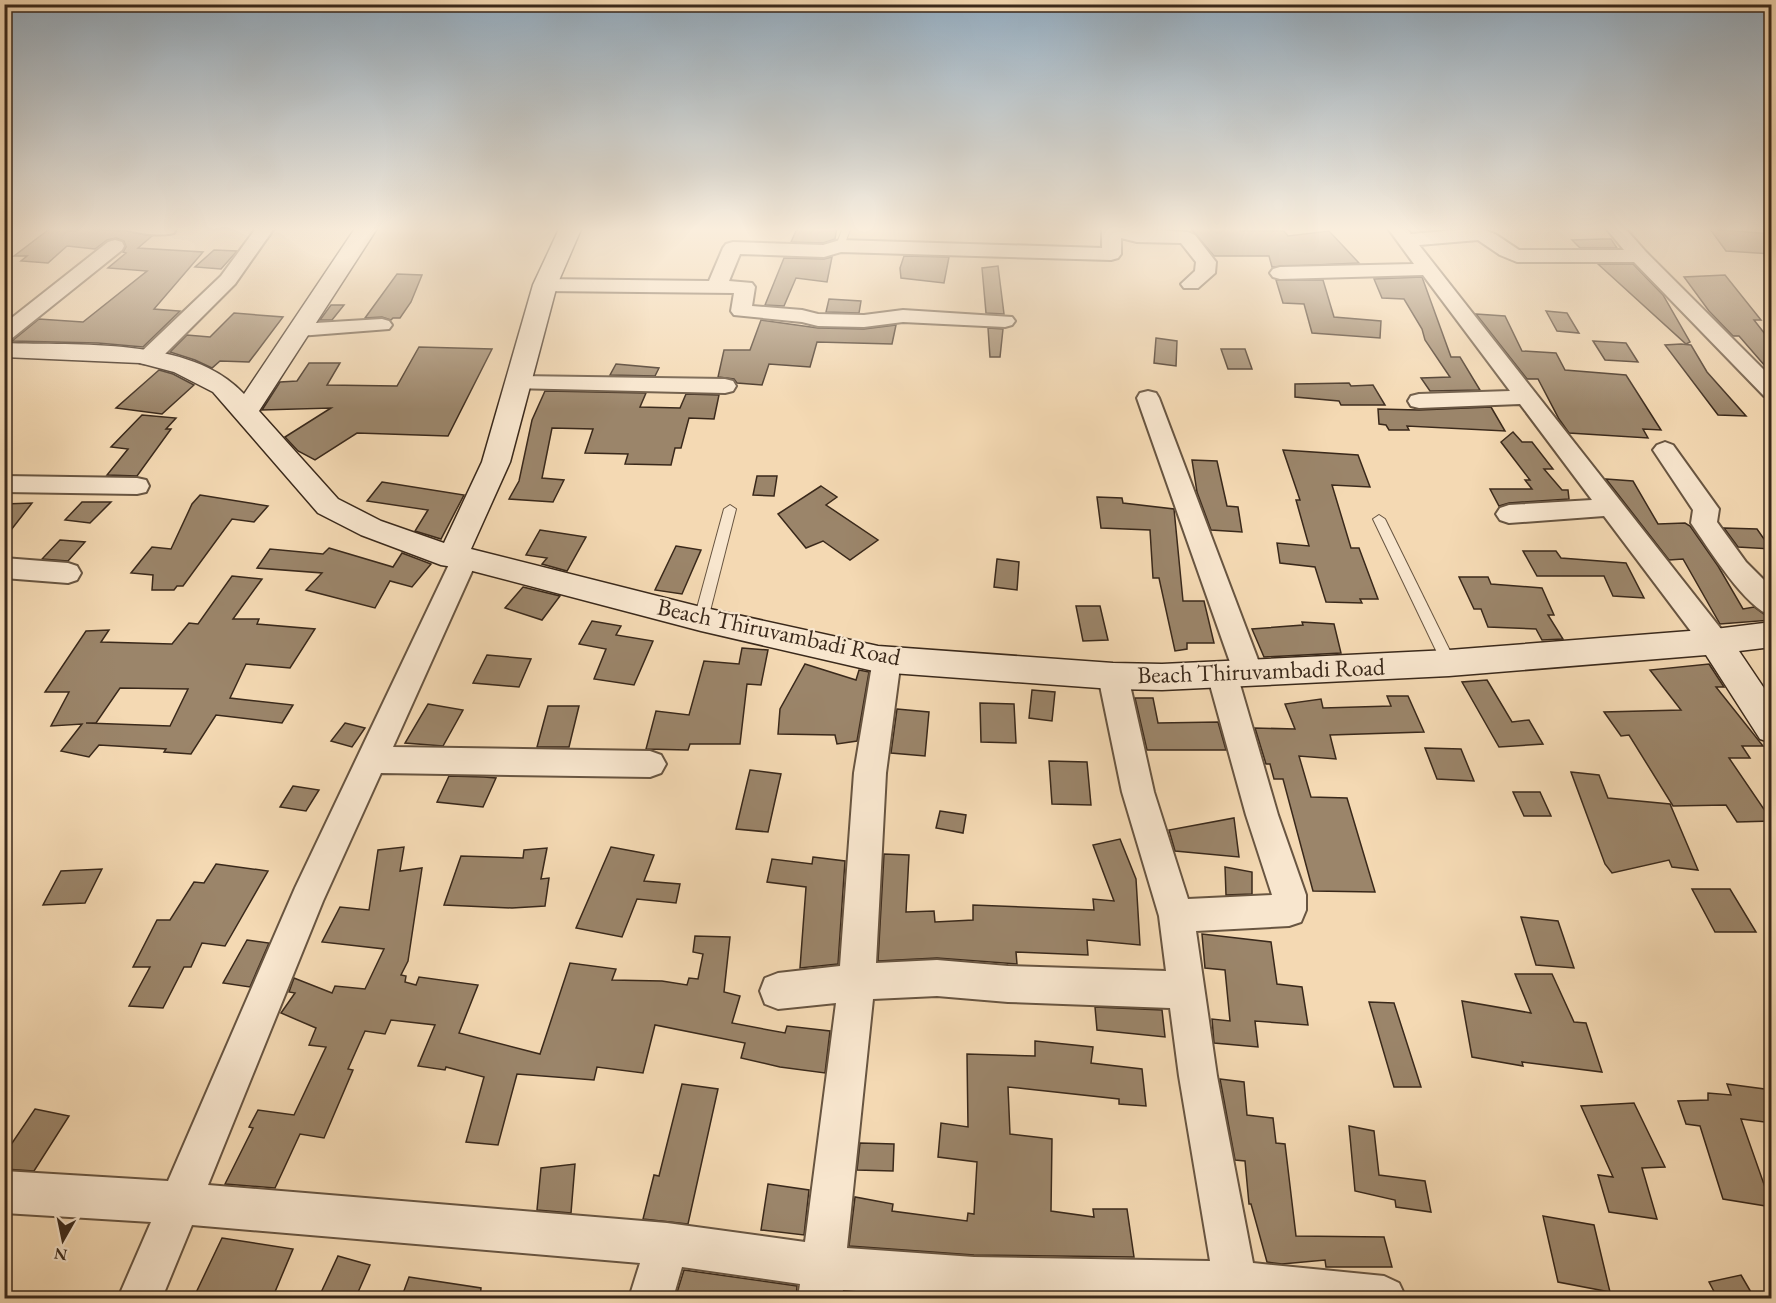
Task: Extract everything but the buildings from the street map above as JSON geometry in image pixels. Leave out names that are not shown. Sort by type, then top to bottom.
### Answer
[{"type":"main road","points":[[246,411],[327,288]]},
{"type":"main road","points":[[458,557],[496,462],[544,288]]},
{"type":"main road","name":"Beach Thiruvambadi Road","points":[[4,350],[148,358],[183,367],[222,386],[328,506],[370,528],[458,557],[701,619],[887,659],[1113,676],[1235,674],[1449,663],[1714,642],[1772,634]]},
{"type":"main road","points":[[1714,642],[1772,729]]},
{"type":"street","points":[[4,335],[63,288]]},
{"type":"street","points":[[148,358],[220,288]]},
{"type":"street","points":[[745,288],[741,311],[802,316],[818,320],[864,321],[903,316],[1005,321]]},
{"type":"street","points":[[1443,288],[1714,642]]},
{"type":"street","points":[[1670,288],[1772,391]]},
{"type":"street","points":[[299,330],[382,325]]},
{"type":"street","points":[[519,383],[725,386]]},
{"type":"street","points":[[1419,401],[1527,397]]},
{"type":"street","points":[[1148,398],[1235,674],[1262,815],[1289,895],[1289,910],[1176,916]]},
{"type":"street","points":[[1665,450],[1706,509],[1704,523],[1737,569],[1772,606]]},
{"type":"street","points":[[4,484],[137,486]]},
{"type":"street","points":[[1509,514],[1611,507]]},
{"type":"street","points":[[140,1299],[307,899],[371,760],[458,557]]},
{"type":"street","points":[[4,568],[68,573]]},
{"type":"street","points":[[821,1283],[857,983],[870,773],[887,659]]},
{"type":"street","points":[[1113,676],[1138,792],[1176,916],[1198,1076],[1236,1291]]},
{"type":"street","points":[[371,760],[650,764]]},
{"type":"street","points":[[778,991],[937,978],[1008,984],[1187,990]]},
{"type":"street","points":[[4,1192],[181,1203],[667,1244],[821,1283],[974,1280],[1384,1299]]},
{"type":"street","points":[[651,1299],[667,1244]]},
{"type":"lane","points":[[701,619],[730,509]]},
{"type":"lane","points":[[1379,519],[1449,663]]}]
